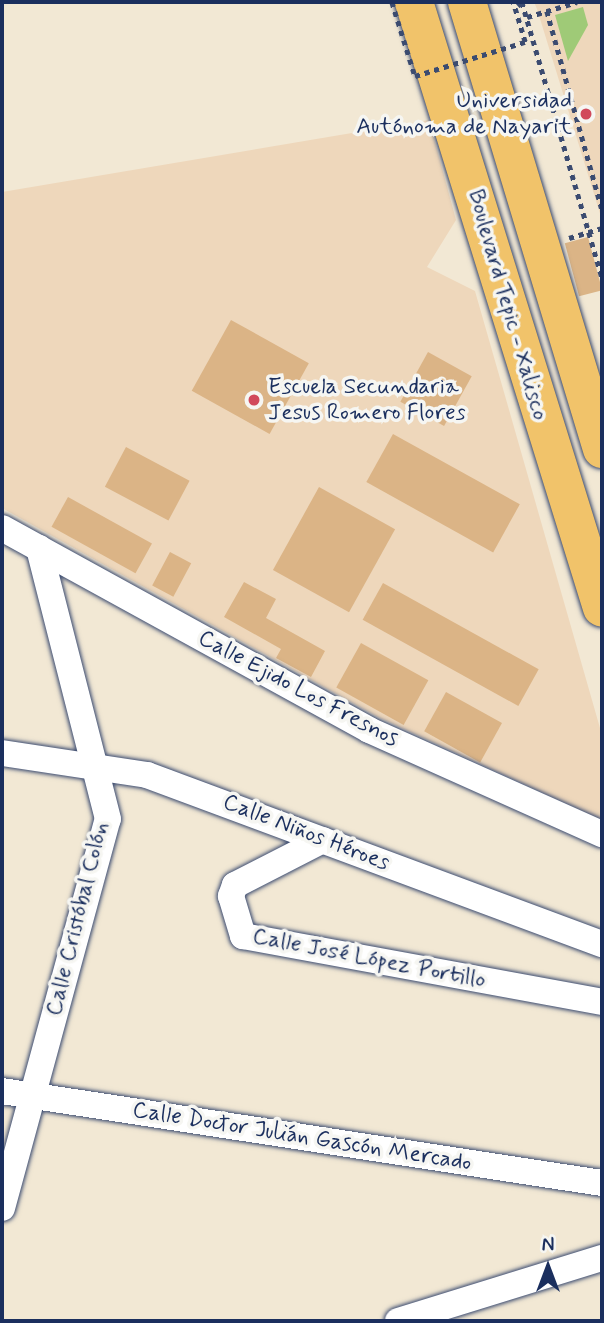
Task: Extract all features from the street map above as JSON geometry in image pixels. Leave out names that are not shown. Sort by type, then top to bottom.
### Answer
[{"type":"main road","name":"Boulevard Tepic - Xalisco","points":[[414,2],[602,608]]},
{"type":"main road","name":"Boulevard Tepic - Xalisco","points":[[467,2],[602,449]]},
{"type":"street","name":"Calle Ejido Los Fresnos","points":[[2,528],[369,730],[602,834]]},
{"type":"street","name":"Calle Cristóbal Colón","points":[[2,1208],[108,819],[97,767],[39,548]]},
{"type":"street","name":"Calle Niños Héroes","points":[[2,752],[147,775],[602,944]]},
{"type":"street","name":"Calle José López Portillo","points":[[323,840],[235,885],[231,896],[243,936],[602,1002]]},
{"type":"street","name":"Calle Doctor Julián Gascón Mercado","points":[[2,1091],[602,1184]]},
{"type":"street","points":[[398,1321],[602,1258]]},
{"type":"path","points":[[392,2],[415,76],[526,42],[513,2]]},
{"type":"path","points":[[520,2],[527,18],[602,276]]},
{"type":"path","points":[[527,18],[577,2]]},
{"type":"path","points":[[547,11],[602,209]]},
{"type":"shaded area","name":"Universidad Autónoma de Nayarit","points":[[534,2],[602,2],[602,220],[537,9]]},
{"type":"shaded area","name":"Escuela Secundaria Jesus Romero Flores","points":[[429,120],[456,220],[427,267],[475,291],[602,735],[602,820],[378,717],[2,508],[2,192]]},
{"type":"green space","points":[[583,7],[588,25],[568,61],[555,15]]},
{"type":"building","points":[[588,237],[602,290],[579,296],[565,243]]},
{"type":"building","points":[[231,320],[309,363],[270,434],[192,391]]},
{"type":"building","points":[[428,352],[472,376],[444,426],[400,402]]},
{"type":"building","points":[[393,434],[520,504],[493,552],[366,482]]},
{"type":"building","points":[[126,447],[190,481],[168,521],[105,487]]},
{"type":"building","points":[[319,487],[395,529],[349,612],[273,570]]},
{"type":"building","points":[[68,497],[152,544],[135,573],[52,527]]},
{"type":"building","points":[[170,552],[191,563],[173,597],[152,586]]},
{"type":"building","points":[[244,582],[276,599],[266,618],[325,651],[311,677],[276,658],[281,649],[224,617]]},
{"type":"building","points":[[383,583],[539,669],[518,706],[363,620]]},
{"type":"building","points":[[361,643],[428,680],[404,725],[336,688]]},
{"type":"building","points":[[446,692],[502,723],[480,762],[424,731]]},
{"type":"place","name":"Universidad Autónoma de Nayarit","points":[[586,114]]},
{"type":"place","name":"Escuela Secundaria Jesus Romero Flores","points":[[254,400]]}]
